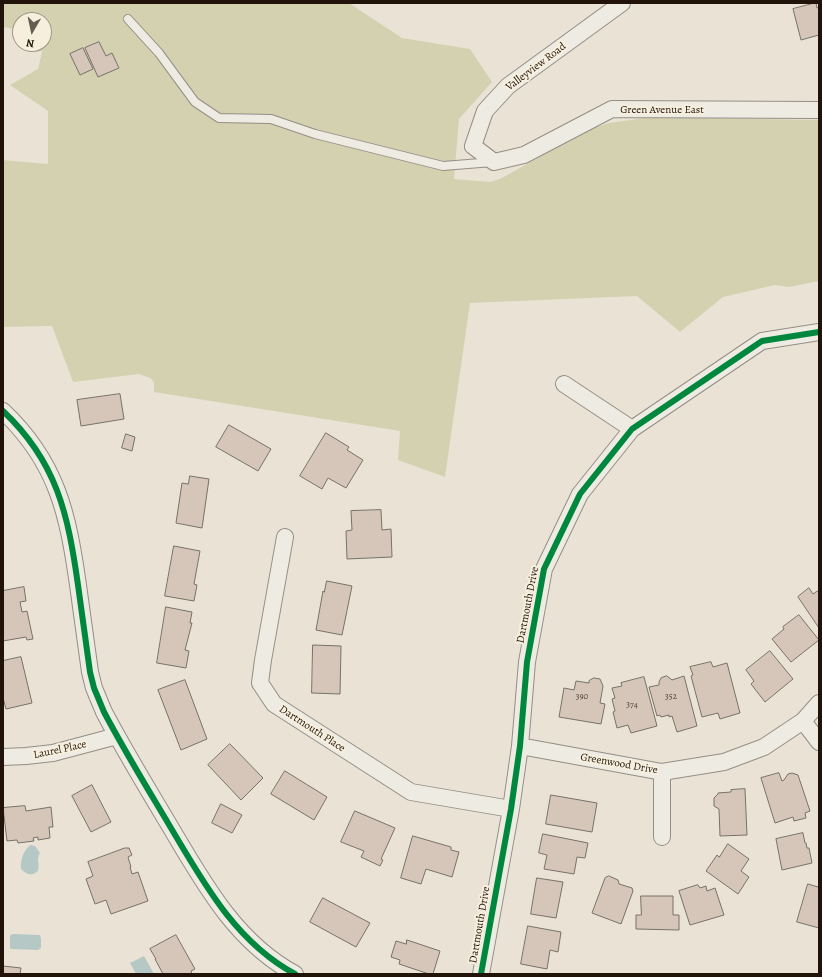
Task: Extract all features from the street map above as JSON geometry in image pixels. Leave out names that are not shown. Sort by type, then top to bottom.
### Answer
[{"type":"street","name":"Valleyview Road","points":[[494,162],[472,146],[485,111],[508,86],[622,3]]},
{"type":"street","name":"Green Avenue East","points":[[494,162],[524,155],[612,109],[819,110]]},
{"type":"street","name":"Dartmouth Drive","points":[[481,974],[511,809],[520,746],[527,662],[544,569],[580,494],[632,429],[762,341],[819,332]]},
{"type":"street","points":[[564,384],[632,429]]},
{"type":"street","points":[[3,411],[16,423],[34,446],[47,467],[58,492],[67,519],[73,550],[91,677],[104,712],[202,880],[222,910],[249,940],[266,956],[295,974]]},
{"type":"street","name":"Dartmouth Place","points":[[285,537],[260,682],[274,704],[411,792],[511,809]]},
{"type":"street","name":"Greenwood Drive","points":[[520,746],[662,772],[724,762],[764,747],[803,721],[819,703]]},
{"type":"street","points":[[803,721],[819,742]]},
{"type":"street","name":"Laurel Place","points":[[3,757],[53,754],[117,736]]},
{"type":"street","points":[[662,772],[662,837]]},
{"type":"lane","points":[[128,19],[159,53],[195,102],[219,118],[272,119],[315,134],[443,166],[494,162]]},
{"type":"shaded area","points":[[3,3],[349,3],[402,38],[470,49],[492,82],[459,119],[454,179],[491,182],[502,178],[587,130],[609,123],[651,117],[819,120],[819,281],[789,287],[775,285],[723,297],[680,332],[637,296],[470,303],[445,477],[398,460],[400,431],[154,392],[154,382],[150,378],[139,374],[73,382],[52,326],[3,327],[3,160],[48,164],[48,111],[10,85],[38,69],[42,52],[52,52],[52,12],[12,12],[12,29],[3,27]]},
{"type":"shaded area","points":[[30,845],[35,846],[40,853],[38,857],[38,871],[33,874],[27,873],[21,869],[24,853]]},
{"type":"shaded area","points":[[12,934],[40,935],[41,948],[38,950],[11,949],[10,936]]},
{"type":"shaded area","points":[[144,956],[154,974],[136,974],[130,963]]},
{"type":"building","points":[[816,3],[817,8],[819,7],[819,35],[801,40],[793,9]]},
{"type":"building","points":[[99,42],[106,56],[112,53],[119,68],[98,77],[85,48]]},
{"type":"building","points":[[83,48],[93,69],[80,75],[70,54]]},
{"type":"building","points":[[120,394],[124,419],[81,426],[77,400]]},
{"type":"building","points":[[229,425],[271,449],[258,471],[216,447]]},
{"type":"building","points":[[326,433],[349,447],[347,450],[363,460],[346,488],[328,478],[322,489],[300,476]]},
{"type":"building","points":[[126,434],[135,437],[132,451],[122,448]]},
{"type":"building","points":[[190,476],[209,479],[202,528],[176,523],[182,483],[188,484]]},
{"type":"building","points":[[381,510],[382,530],[391,529],[392,557],[347,559],[346,531],[352,530],[351,511]]},
{"type":"building","points":[[174,546],[200,551],[194,584],[197,585],[194,601],[165,596]]},
{"type":"building","points":[[327,581],[352,586],[342,635],[316,630],[323,591],[324,592]]},
{"type":"building","points":[[24,587],[26,601],[20,602],[22,612],[27,611],[33,639],[27,640],[26,637],[3,641],[3,591]]},
{"type":"building","points":[[809,588],[813,594],[819,590],[819,628],[798,597]]},
{"type":"building","points":[[166,607],[192,612],[190,623],[192,623],[185,650],[189,651],[186,668],[157,663]]},
{"type":"building","points":[[799,615],[819,640],[791,662],[772,639],[784,629],[783,627]]},
{"type":"building","points":[[313,645],[341,646],[340,694],[312,693]]},
{"type":"building","points":[[770,651],[793,679],[765,702],[751,684],[754,681],[746,670]]},
{"type":"building","points":[[21,657],[32,703],[6,709],[3,698],[3,661]]},
{"type":"building","points":[[711,662],[713,667],[727,663],[740,713],[720,719],[718,713],[702,717],[690,667]]},
{"type":"building","points":[[667,676],[672,680],[684,676],[697,726],[677,732],[672,716],[657,716],[649,687],[659,685],[661,678]]},
{"type":"building","points":[[644,677],[657,726],[631,733],[628,725],[617,728],[613,712],[615,711],[612,699],[615,698],[612,688],[622,686],[621,683]]},
{"type":"building","points":[[594,678],[600,679],[603,686],[600,703],[605,704],[601,724],[559,717],[564,688],[574,690],[576,681],[589,683],[589,681]]},
{"type":"building","points":[[185,680],[207,739],[181,750],[158,690]]},
{"type":"building","points":[[230,744],[263,778],[241,800],[208,765]]},
{"type":"building","points":[[285,771],[327,797],[314,820],[271,794]]},
{"type":"building","points":[[779,773],[782,781],[788,774],[792,773],[798,775],[810,811],[805,813],[806,818],[794,821],[793,817],[775,823],[761,778]]},
{"type":"building","points":[[92,785],[111,822],[91,832],[72,796]]},
{"type":"building","points":[[745,789],[747,835],[720,836],[719,809],[714,806],[714,798],[718,793]]},
{"type":"building","points":[[551,795],[597,803],[592,832],[546,824]]},
{"type":"building","points":[[221,804],[242,815],[232,833],[212,823]]},
{"type":"building","points":[[25,806],[26,811],[51,807],[53,827],[49,827],[50,838],[38,840],[38,837],[33,838],[34,841],[18,843],[17,840],[7,841],[3,808]]},
{"type":"building","points":[[355,811],[395,828],[381,859],[383,860],[380,866],[361,857],[364,851],[341,842]]},
{"type":"building","points":[[803,833],[807,848],[809,848],[812,863],[782,870],[776,839]]},
{"type":"building","points":[[543,834],[588,843],[585,858],[577,857],[574,874],[544,869],[547,855],[539,853]]},
{"type":"building","points":[[413,836],[451,847],[451,850],[459,852],[452,877],[426,869],[421,884],[401,878]]},
{"type":"building","points":[[728,844],[749,859],[741,871],[749,877],[738,894],[706,871],[717,855],[719,857]]},
{"type":"building","points":[[125,848],[129,848],[132,855],[128,857],[132,874],[138,872],[148,901],[111,914],[106,900],[95,904],[86,879],[93,876],[88,862]]},
{"type":"building","points":[[609,876],[618,880],[619,884],[632,888],[633,891],[621,924],[592,913],[605,878]]},
{"type":"building","points":[[537,878],[563,882],[556,918],[531,914]]},
{"type":"building","points":[[808,884],[818,887],[819,885],[819,928],[797,922]]},
{"type":"building","points":[[698,885],[700,888],[706,886],[707,891],[715,888],[724,915],[690,925],[679,891]]},
{"type":"building","points":[[641,896],[673,896],[673,915],[679,915],[679,930],[636,929],[636,915],[641,915]]},
{"type":"building","points":[[323,898],[370,923],[356,947],[310,922]]},
{"type":"building","points":[[528,926],[561,932],[558,952],[550,950],[547,969],[521,964]]},
{"type":"building","points":[[176,935],[195,969],[191,971],[192,974],[163,974],[150,949]]},
{"type":"building","points":[[407,940],[440,951],[433,974],[399,964],[400,960],[391,957],[396,941],[406,944]]},
{"type":"building","points":[[3,966],[21,968],[20,974],[3,974]]},
{"type":"cycle path","points":[[481,974],[511,809],[520,746],[527,662],[544,569],[580,494],[632,429],[762,341],[819,332]]},
{"type":"cycle path","points":[[3,411],[21,430],[36,450],[48,470],[57,490],[70,535],[90,672],[94,688],[104,712],[135,768],[221,908],[254,944],[273,960],[295,974]]}]
